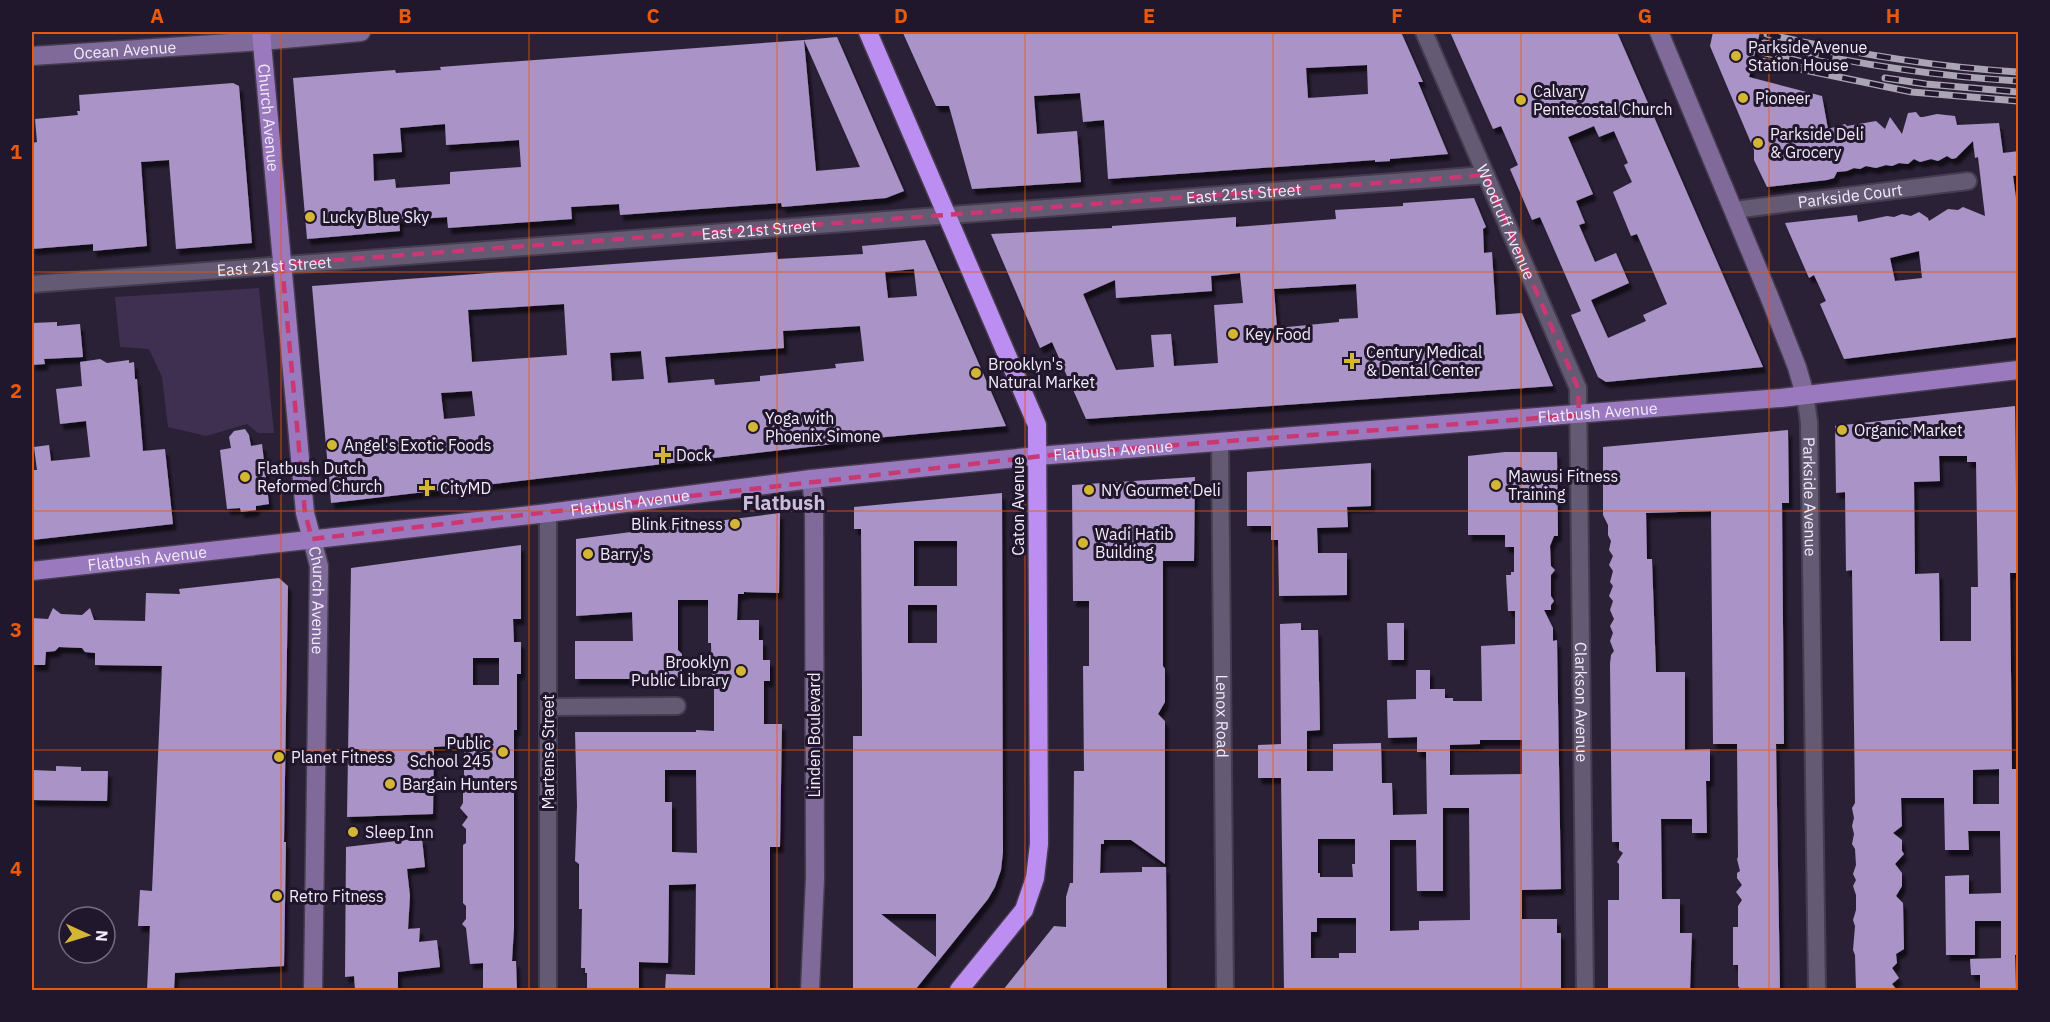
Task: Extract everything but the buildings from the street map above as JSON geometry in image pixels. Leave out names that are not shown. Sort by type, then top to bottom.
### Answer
[{"type":"highway","name":"Caton Avenue","points":[[868,32],[1037,425],[1039,844],[1035,878],[1024,910],[959,990]]},
{"type":"main road","name":"Ocean Avenue","points":[[32,57],[262,36],[361,32]]},
{"type":"main road","name":"Parkside Avenue","points":[[1659,32],[1797,367],[1804,395]]},
{"type":"main road","name":"Church Avenue","points":[[262,36],[305,513],[319,566],[313,990]]},
{"type":"main road","name":"Flatbush Avenue","points":[[32,572],[548,513],[812,479],[1037,456],[1579,415],[1804,395],[2019,370]]},
{"type":"main road","name":"Linden Boulevard","points":[[810,990],[815,878],[812,479]]},
{"type":"street","name":"Woodruff Avenue","points":[[1424,32],[1578,388],[1579,415]]},
{"type":"street","name":"East 21st Street","points":[[32,284],[1486,175]]},
{"type":"street","name":"Parkside Court","points":[[1734,210],[1968,181]]},
{"type":"street","name":"Parkside Avenue","points":[[1804,395],[1809,434],[1817,990]]},
{"type":"street","name":"Clarkson Avenue","points":[[1579,415],[1585,990]]},
{"type":"street","name":"Lenox Road","points":[[1220,442],[1225,990]]},
{"type":"street","name":"Martense Street","points":[[548,513],[548,990]]},
{"type":"street","points":[[548,707],[677,705]]},
{"type":"highlighted area","points":[[1486,175],[1578,388],[1579,415],[1069,453],[312,539],[305,513],[282,264]]},
{"type":"shaded area","points":[[259,288],[274,433],[258,433],[247,424],[206,436],[168,427],[162,377],[149,349],[120,347],[115,297]]},
{"type":"railway","points":[[1767,34],[1892,58],[1955,67],[2018,72]]},
{"type":"railway","points":[[1764,43],[1890,68],[2018,81]]},
{"type":"railway","points":[[1762,52],[1803,62]]},
{"type":"railway","points":[[1760,61],[1912,92],[2018,101]]},
{"type":"railway","points":[[1885,78],[2018,92]]},
{"type":"place","name":"Parkside Avenue Station House","points":[[1736,56]]},
{"type":"place","name":"Pioneer","points":[[1743,98]]},
{"type":"place","name":"Calvary Pentecostal Church","points":[[1521,100]]},
{"type":"place","name":"Parkside Deli & Grocery","points":[[1758,143]]},
{"type":"place","name":"Lucky Blue Sky","points":[[310,217]]},
{"type":"place","name":"Key Food","points":[[1233,334]]},
{"type":"place","name":"Century Medical & Dental Center","points":[[1352,361]]},
{"type":"place","name":"Brooklyn's Natural Market","points":[[976,373]]},
{"type":"place","name":"Yoga with Phoenix Simone","points":[[753,427]]},
{"type":"place","name":"Organic Market","points":[[1842,430]]},
{"type":"place","name":"Angel's Exotic Foods","points":[[332,445]]},
{"type":"place","name":"Dock","points":[[663,455]]},
{"type":"place","name":"Flatbush Dutch Reformed Church","points":[[245,477]]},
{"type":"place","name":"Mawusi Fitness Training","points":[[1496,485]]},
{"type":"place","name":"CityMD","points":[[427,488]]},
{"type":"place","name":"NY Gourmet Deli","points":[[1089,490]]},
{"type":"place","name":"Blink Fitness","points":[[735,524]]},
{"type":"place","name":"Wadi Hatib Building","points":[[1083,543]]},
{"type":"place","name":"Barry's","points":[[588,554]]},
{"type":"place","name":"Brooklyn Public Library","points":[[741,671]]},
{"type":"place","name":"Public School 245","points":[[503,752]]},
{"type":"place","name":"Planet Fitness","points":[[279,757]]},
{"type":"place","name":"Bargain Hunters","points":[[390,784]]},
{"type":"place","name":"Sleep Inn","points":[[353,832]]},
{"type":"place","name":"Retro Fitness","points":[[277,896]]},
{"type":"district","name":"Flatbush","points":[[784,503]]}]
